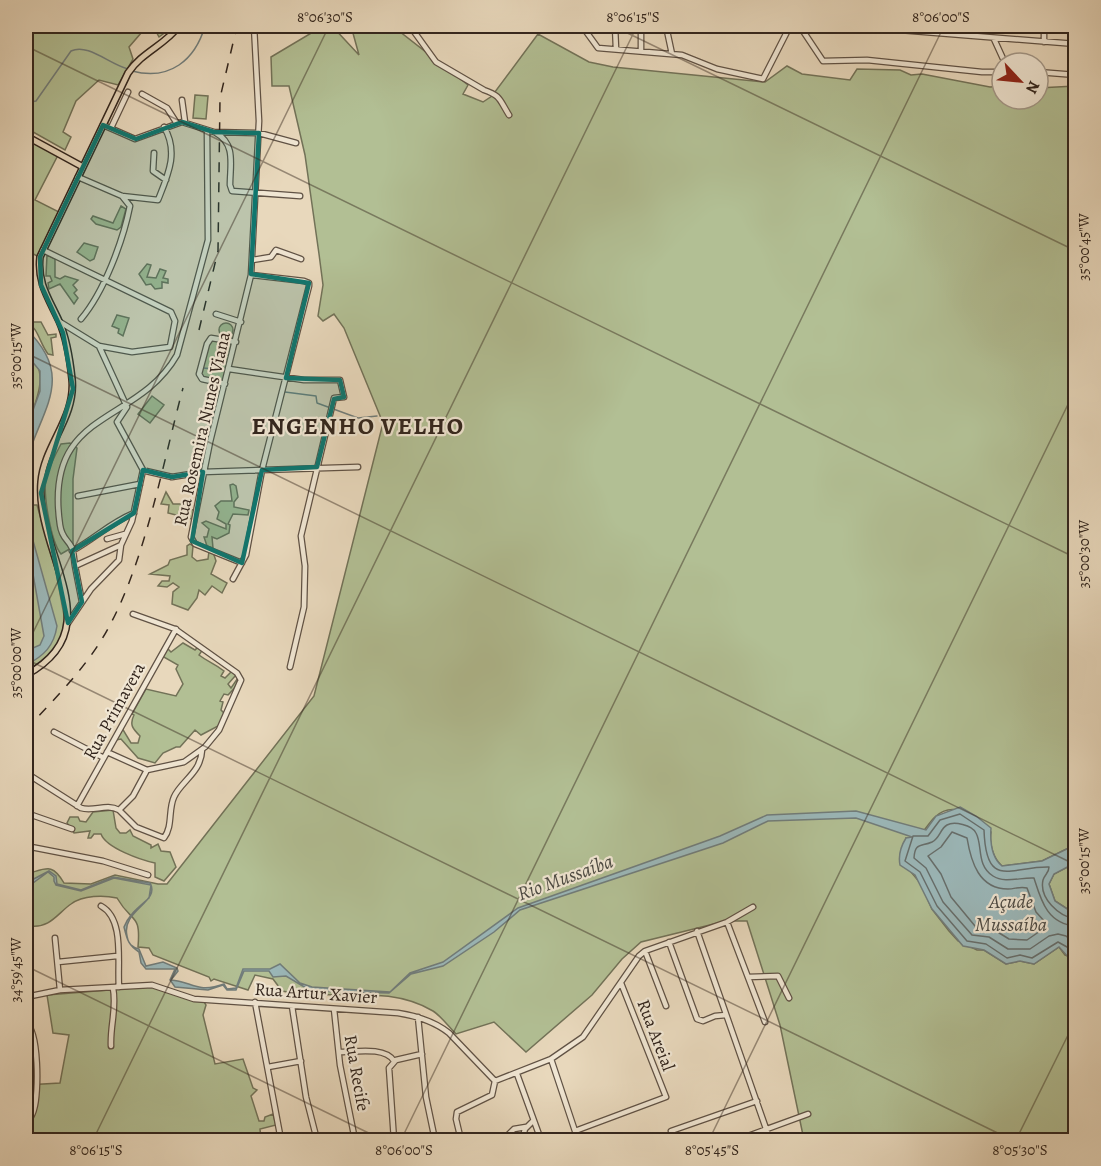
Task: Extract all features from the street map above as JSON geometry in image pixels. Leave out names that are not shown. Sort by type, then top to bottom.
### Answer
[{"type":"main road","points":[[26,675],[57,651],[64,641],[68,623],[67,605],[41,493],[46,463],[66,420],[72,396],[69,355],[60,322],[41,285],[39,265],[43,250],[128,73],[134,64],[179,26]]},
{"type":"main road","points":[[26,136],[83,167]]},
{"type":"street","name":"Rua Rosemira Nunes Viana","points":[[242,562],[192,541],[203,472],[251,275],[259,133],[254,26]]},
{"type":"street","points":[[410,26],[436,62],[484,90],[492,91],[500,98],[509,115]]},
{"type":"street","points":[[582,26],[597,48],[682,55],[717,69],[764,79],[790,26]]},
{"type":"street","points":[[615,26],[616,49]]},
{"type":"street","points":[[641,26],[641,51]]},
{"type":"street","points":[[666,26],[672,54]]},
{"type":"street","points":[[800,26],[845,27],[1076,44]]},
{"type":"street","points":[[800,26],[823,61],[877,60],[990,72]]},
{"type":"street","points":[[1044,26],[1044,42]]},
{"type":"street","points":[[994,39],[1000,51]]},
{"type":"street","points":[[1050,73],[1076,75]]},
{"type":"street","points":[[111,129],[128,92]]},
{"type":"street","points":[[142,94],[167,108],[176,122]]},
{"type":"street","points":[[182,100],[185,123]]},
{"type":"street","points":[[103,124],[127,137],[137,139],[176,122],[211,131],[223,137],[230,147],[231,190],[300,196]]},
{"type":"street","points":[[78,177],[122,196],[158,200],[166,180],[172,148],[164,127]]},
{"type":"street","points":[[211,131],[259,133],[296,143]]},
{"type":"street","points":[[82,603],[72,551],[63,536],[58,512],[58,489],[74,445],[88,428],[144,392],[167,371],[182,343],[207,240],[211,131]]},
{"type":"street","points":[[154,153],[152,164],[155,175]]},
{"type":"street","points":[[146,174],[166,180]]},
{"type":"street","points":[[81,319],[105,278],[130,208],[129,203],[122,196]]},
{"type":"street","points":[[43,250],[105,278],[173,314],[175,321],[173,341],[170,347],[132,352],[99,346],[60,322]]},
{"type":"street","points":[[252,260],[271,257],[276,250],[302,259]]},
{"type":"street","points":[[233,579],[242,562],[262,470],[309,283],[251,275]]},
{"type":"street","name":"Rua Rosemira Nunes Viana","points":[[216,314],[241,322]]},
{"type":"street","points":[[225,384],[202,379],[199,374],[211,338],[236,342]]},
{"type":"street","points":[[173,341],[182,343]]},
{"type":"street","points":[[99,346],[126,403],[127,409],[116,420],[145,470],[172,477],[203,472],[358,467]]},
{"type":"street","points":[[229,369],[286,378],[341,380],[344,398],[335,398],[331,409],[300,541],[304,566],[304,607],[290,667]]},
{"type":"street","points":[[68,623],[118,561],[145,470]]},
{"type":"street","points":[[78,496],[140,484]]},
{"type":"street","points":[[72,551],[90,541],[112,522],[134,513]]},
{"type":"street","points":[[107,539],[125,534]]},
{"type":"street","points":[[75,566],[121,545]]},
{"type":"street","points":[[107,752],[147,770],[183,762],[202,750],[219,730],[241,680],[239,675],[176,629],[133,614]]},
{"type":"street","name":"Rua Primavera","points":[[77,806],[176,629]]},
{"type":"street","points":[[54,732],[104,758]]},
{"type":"street","points":[[26,773],[77,806],[90,810],[110,806],[119,810],[136,827],[158,837],[166,836],[174,798],[195,770],[202,750]]},
{"type":"street","points":[[119,810],[133,796],[147,770]]},
{"type":"street","points":[[26,820],[26,813],[72,829]]},
{"type":"street","points":[[26,846],[94,859],[148,875]]},
{"type":"street","points":[[101,906],[110,911],[117,925],[116,1006],[110,1028],[111,1046]]},
{"type":"street","points":[[461,1140],[455,1115],[464,1107],[492,1095],[495,1081],[518,1074],[551,1059],[584,1037],[639,956],[645,951],[727,922],[753,907]]},
{"type":"street","points":[[727,922],[765,1023]]},
{"type":"street","points":[[697,931],[770,1140]]},
{"type":"street","points":[[55,938],[60,990]]},
{"type":"street","points":[[669,942],[697,1019],[703,1021],[720,1014],[726,1015]]},
{"type":"street","points":[[645,951],[666,1006]]},
{"type":"street","points":[[58,962],[117,956]]},
{"type":"street","points":[[748,977],[778,976],[789,998]]},
{"type":"street","points":[[26,978],[27,996]]},
{"type":"street","name":"Rua Areial","points":[[575,1131],[666,1097],[621,982]]},
{"type":"street","name":"Rua Artur Xavier","points":[[27,996],[60,990],[152,985],[194,999],[398,1013],[432,1021],[449,1033],[495,1081]]},
{"type":"street","points":[[255,1002],[281,1140]]},
{"type":"street","points":[[292,1006],[306,1097],[317,1140]]},
{"type":"street","name":"Rua Recife","points":[[334,1009],[339,1052],[356,1140]]},
{"type":"street","points":[[418,1017],[426,1097],[435,1140]]},
{"type":"street","points":[[26,1031],[28,1024]]},
{"type":"street","points":[[26,1125],[35,1108],[36,1094],[34,1037],[28,1024]]},
{"type":"street","points":[[339,1052],[387,1053],[394,1061]]},
{"type":"street","points":[[394,1140],[389,1068],[394,1061],[422,1054]]},
{"type":"street","points":[[551,1059],[578,1140]]},
{"type":"street","points":[[268,1067],[301,1061]]},
{"type":"street","points":[[518,1074],[541,1140]]},
{"type":"street","points":[[671,1131],[757,1101]]},
{"type":"street","points":[[737,1140],[808,1114]]},
{"type":"street","points":[[503,1140],[514,1129],[526,1127],[533,1121]]},
{"type":"street","points":[[522,1140],[526,1127]]},
{"type":"highlighted area","points":[[182,122],[214,132],[259,133],[251,274],[309,283],[286,378],[340,380],[344,397],[334,399],[317,467],[262,470],[242,563],[192,541],[203,472],[172,477],[143,470],[134,513],[72,551],[82,602],[68,623],[41,493],[73,389],[63,333],[41,285],[40,257],[103,125],[136,139]]},
{"type":"green space","points":[[38,26],[174,26],[159,37],[154,28],[142,32],[129,47],[133,59],[118,85],[99,80],[76,101],[63,132],[71,137],[65,150],[26,128],[26,40]]},
{"type":"green space","points":[[323,26],[332,26],[359,55],[351,26],[388,26],[395,28],[468,85],[463,94],[483,102],[492,96],[538,34],[589,62],[613,67],[765,82],[787,66],[802,74],[850,80],[857,69],[900,70],[911,75],[922,74],[990,87],[990,111],[1050,111],[1050,87],[1075,86],[1075,845],[1042,861],[1002,866],[992,850],[991,832],[972,816],[957,810],[942,812],[917,837],[906,838],[911,872],[921,884],[932,909],[958,941],[977,950],[984,950],[1006,964],[1020,961],[1034,964],[1059,947],[1065,955],[1075,958],[1075,1140],[804,1140],[780,1025],[747,921],[726,921],[641,942],[622,959],[592,995],[526,1052],[494,1022],[456,1034],[433,1011],[397,998],[378,995],[301,994],[282,991],[273,979],[255,975],[248,990],[214,979],[211,981],[209,977],[153,955],[149,948],[138,947],[137,923],[117,898],[87,897],[71,904],[48,923],[31,926],[26,912],[28,885],[26,874],[48,869],[56,872],[64,883],[91,884],[115,875],[167,884],[314,696],[383,423],[344,328],[334,314],[323,321],[318,316],[323,285],[305,155],[289,86],[272,86],[271,57]]},
{"type":"green space","points":[[195,95],[208,96],[206,119],[193,118]]},
{"type":"green space","points":[[26,137],[58,155],[35,200],[59,212],[37,256],[26,250]]},
{"type":"green space","points":[[121,206],[126,209],[121,227],[117,230],[96,224],[91,219],[93,216],[113,223]]},
{"type":"green space","points":[[84,243],[98,247],[94,259],[90,261],[77,252]]},
{"type":"green space","points":[[47,255],[55,259],[55,277],[60,279],[65,276],[78,280],[73,285],[77,290],[74,293],[78,298],[74,304],[60,284],[49,289],[48,283],[52,281],[50,276],[46,276]]},
{"type":"green space","points":[[147,264],[151,265],[147,277],[156,278],[160,269],[166,271],[163,278],[168,279],[168,283],[162,282],[162,288],[155,289],[151,284],[146,285],[139,274]]},
{"type":"green space","points":[[26,312],[33,322],[41,322],[48,335],[56,334],[56,337],[51,338],[53,355],[48,354],[36,332],[26,321]]},
{"type":"green space","points":[[117,315],[129,318],[123,336],[118,333],[119,329],[112,326]]},
{"type":"green space","points":[[223,323],[229,323],[233,330],[229,337],[223,337],[219,333],[219,327]]},
{"type":"green space","points":[[210,340],[233,344],[223,383],[200,376]]},
{"type":"green space","points":[[26,349],[38,367],[40,387],[26,429]]},
{"type":"green space","points":[[152,396],[164,405],[150,423],[138,414]]},
{"type":"green space","points":[[70,443],[77,448],[73,479],[73,547],[61,554],[51,529],[45,486],[49,470],[61,444]]},
{"type":"green space","points":[[230,485],[236,486],[238,497],[234,502],[234,507],[249,510],[248,515],[233,514],[228,524],[230,525],[229,533],[217,539],[212,537],[213,548],[207,546],[204,537],[207,537],[209,529],[202,523],[206,521],[226,529],[226,524],[217,519],[219,512],[215,506],[221,501],[232,501]]},
{"type":"green space","points":[[166,492],[173,504],[182,504],[183,509],[194,510],[192,519],[168,513],[169,505],[161,504]]},
{"type":"green space","points":[[26,505],[37,505],[56,572],[66,626],[56,650],[26,672]]},
{"type":"green space","points":[[190,544],[193,546],[192,557],[197,561],[208,559],[209,551],[213,552],[216,561],[211,574],[227,583],[222,593],[212,586],[205,595],[199,590],[197,598],[188,610],[172,604],[173,592],[179,587],[173,583],[167,587],[158,586],[162,581],[169,581],[170,576],[150,574],[168,565],[170,560],[187,555],[187,546]]},
{"type":"green space","points":[[183,643],[195,650],[198,647],[203,649],[199,655],[224,671],[221,676],[225,678],[232,671],[236,675],[228,684],[231,688],[238,678],[233,689],[228,695],[224,694],[220,701],[223,702],[221,710],[225,714],[220,725],[201,735],[195,730],[180,747],[163,753],[155,763],[138,758],[121,739],[116,740],[122,728],[131,743],[138,743],[140,736],[132,727],[134,715],[132,714],[146,689],[176,696],[183,684],[176,669],[178,665],[162,656],[167,648],[171,652]]},
{"type":"green space","points":[[113,810],[116,828],[120,833],[130,830],[133,836],[151,845],[151,848],[158,844],[161,851],[170,852],[176,867],[164,881],[155,877],[155,863],[117,849],[101,834],[94,834],[88,838],[90,831],[74,833],[67,823],[70,817],[78,817],[80,821],[86,822],[93,812]]},
{"type":"green space","points":[[1075,863],[1075,914],[1055,901],[1049,884],[1054,874]]},
{"type":"green space","points":[[158,986],[203,1000],[206,1005],[203,1015],[215,1064],[243,1059],[253,1088],[257,1090],[251,1096],[259,1121],[264,1121],[265,1117],[273,1114],[276,1125],[260,1129],[261,1140],[26,1140],[26,1085],[60,1083],[69,1035],[53,1033],[47,995]]},
{"type":"water","points":[[26,329],[41,347],[50,363],[52,379],[50,395],[26,463],[26,429],[40,391],[40,371],[26,354]]},
{"type":"water","points":[[26,494],[32,537],[57,626],[51,645],[38,658],[26,665],[26,651],[40,645],[44,636],[26,535]]},
{"type":"water","name":"Açude Mussaíba","points":[[960,807],[991,828],[992,849],[1002,866],[1042,861],[1075,845],[1075,863],[1054,874],[1049,884],[1055,901],[1075,914],[1075,958],[1069,958],[1059,947],[1034,964],[1020,961],[1006,964],[984,950],[963,946],[932,909],[915,875],[900,865],[903,844],[906,838],[912,837],[856,818],[768,821],[723,843],[520,910],[494,932],[443,966],[411,974],[389,993],[311,991],[286,976],[273,977],[269,971],[244,971],[236,990],[227,990],[223,985],[208,990],[175,987],[170,980],[175,969],[146,969],[141,963],[139,952],[130,944],[139,949],[146,966],[163,962],[177,968],[178,971],[171,980],[201,987],[215,987],[224,984],[227,989],[236,988],[243,969],[270,969],[280,964],[300,983],[312,987],[390,992],[410,973],[443,962],[518,908],[720,836],[767,815],[856,811],[926,830],[936,816]]},
{"type":"water","points":[[49,871],[56,876],[57,884],[81,890],[113,877],[151,885],[114,878],[81,891],[56,885],[54,877],[48,872],[33,883],[26,883]]},
{"type":"water","points":[[147,899],[130,919],[127,927],[128,940],[124,927],[126,922]]},
{"type":"waterway","points":[[132,71],[158,73],[179,65],[195,49],[205,26]]},
{"type":"waterway","points":[[26,103],[36,101],[71,51],[78,49],[91,52],[128,69]]},
{"type":"waterway","points":[[203,368],[225,370]]},
{"type":"waterway","points":[[285,392],[316,396],[317,403],[358,418],[377,416]]},
{"type":"waterway","points":[[26,485],[27,507]]},
{"type":"railway","points":[[199,330],[218,251],[220,98],[237,26]]},
{"type":"railway","points":[[26,730],[85,663],[117,612],[141,550],[183,388]]},
{"type":"district","name":"ENGENHO VELHO","points":[[358,426]]},
{"type":"water label","name":"Rio Mussaíba","points":[[565,877]]}]
